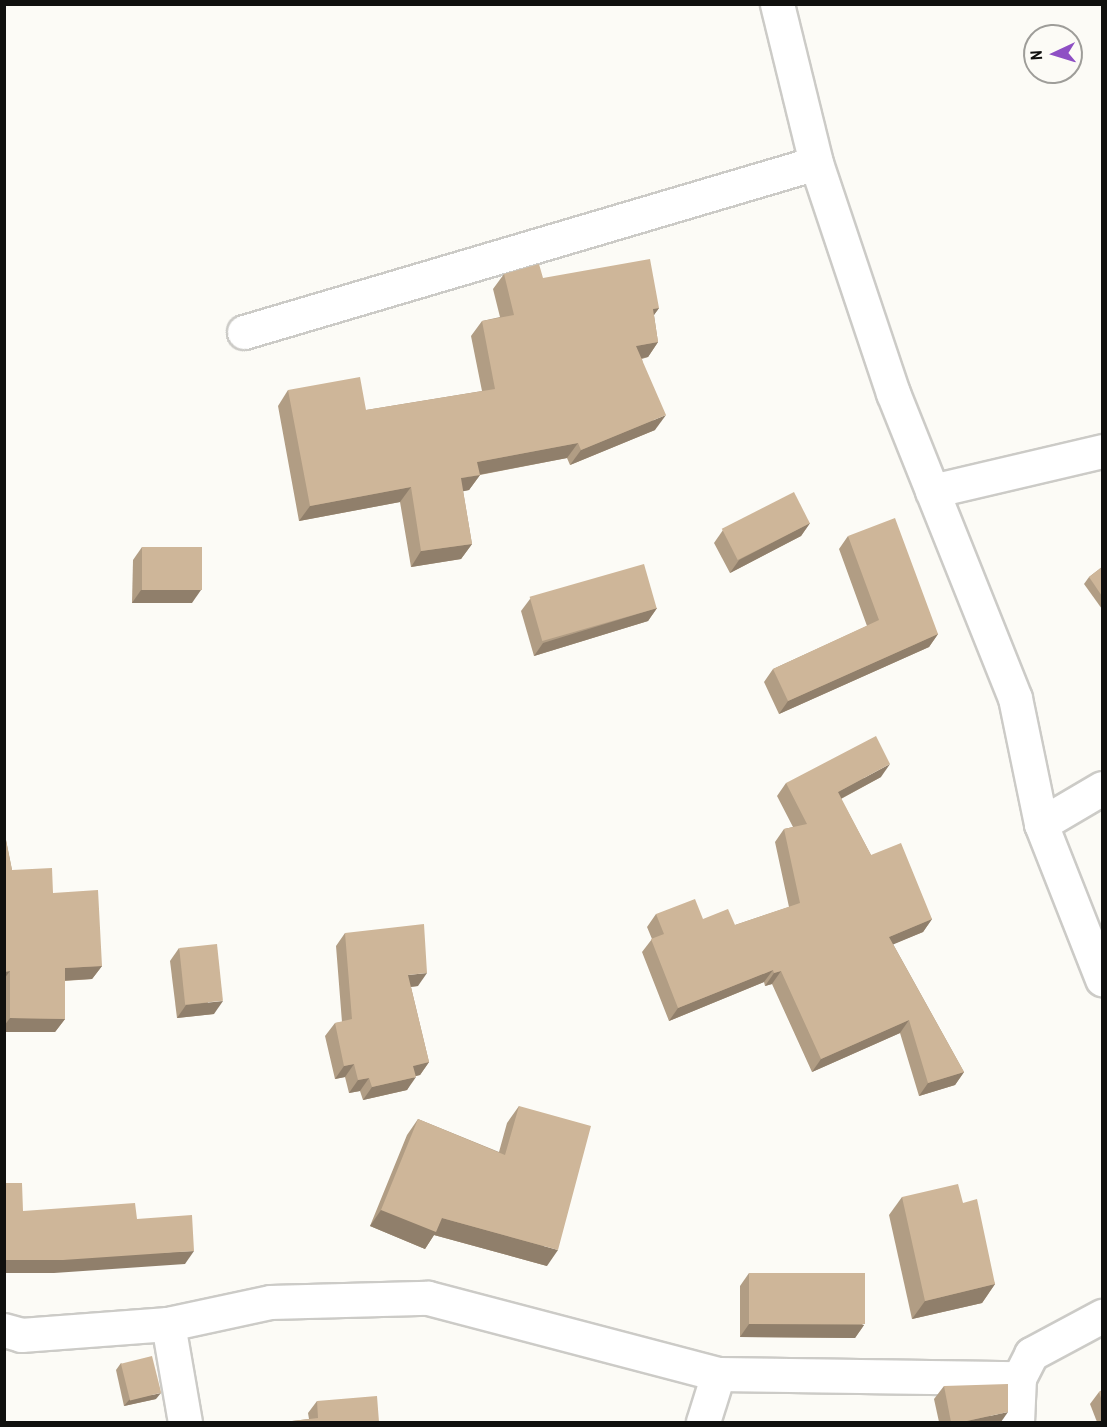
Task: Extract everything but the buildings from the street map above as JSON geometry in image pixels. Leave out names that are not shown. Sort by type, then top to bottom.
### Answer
[{"type":"street","points":[[777,4],[816,163],[893,393],[1014,698],[1041,824],[1102,979]]},
{"type":"street","points":[[244,332],[816,163]]},
{"type":"street","points":[[932,491],[1102,451]]},
{"type":"street","points":[[1041,824],[1102,788]]},
{"type":"street","points":[[4,1330],[21,1335],[168,1324],[270,1302],[428,1298],[718,1374],[1019,1378]]},
{"type":"street","points":[[1017,1422],[1019,1378],[1031,1354],[1102,1316]]},
{"type":"street","points":[[168,1324],[185,1422]]},
{"type":"street","points":[[703,1422],[718,1374]]}]
